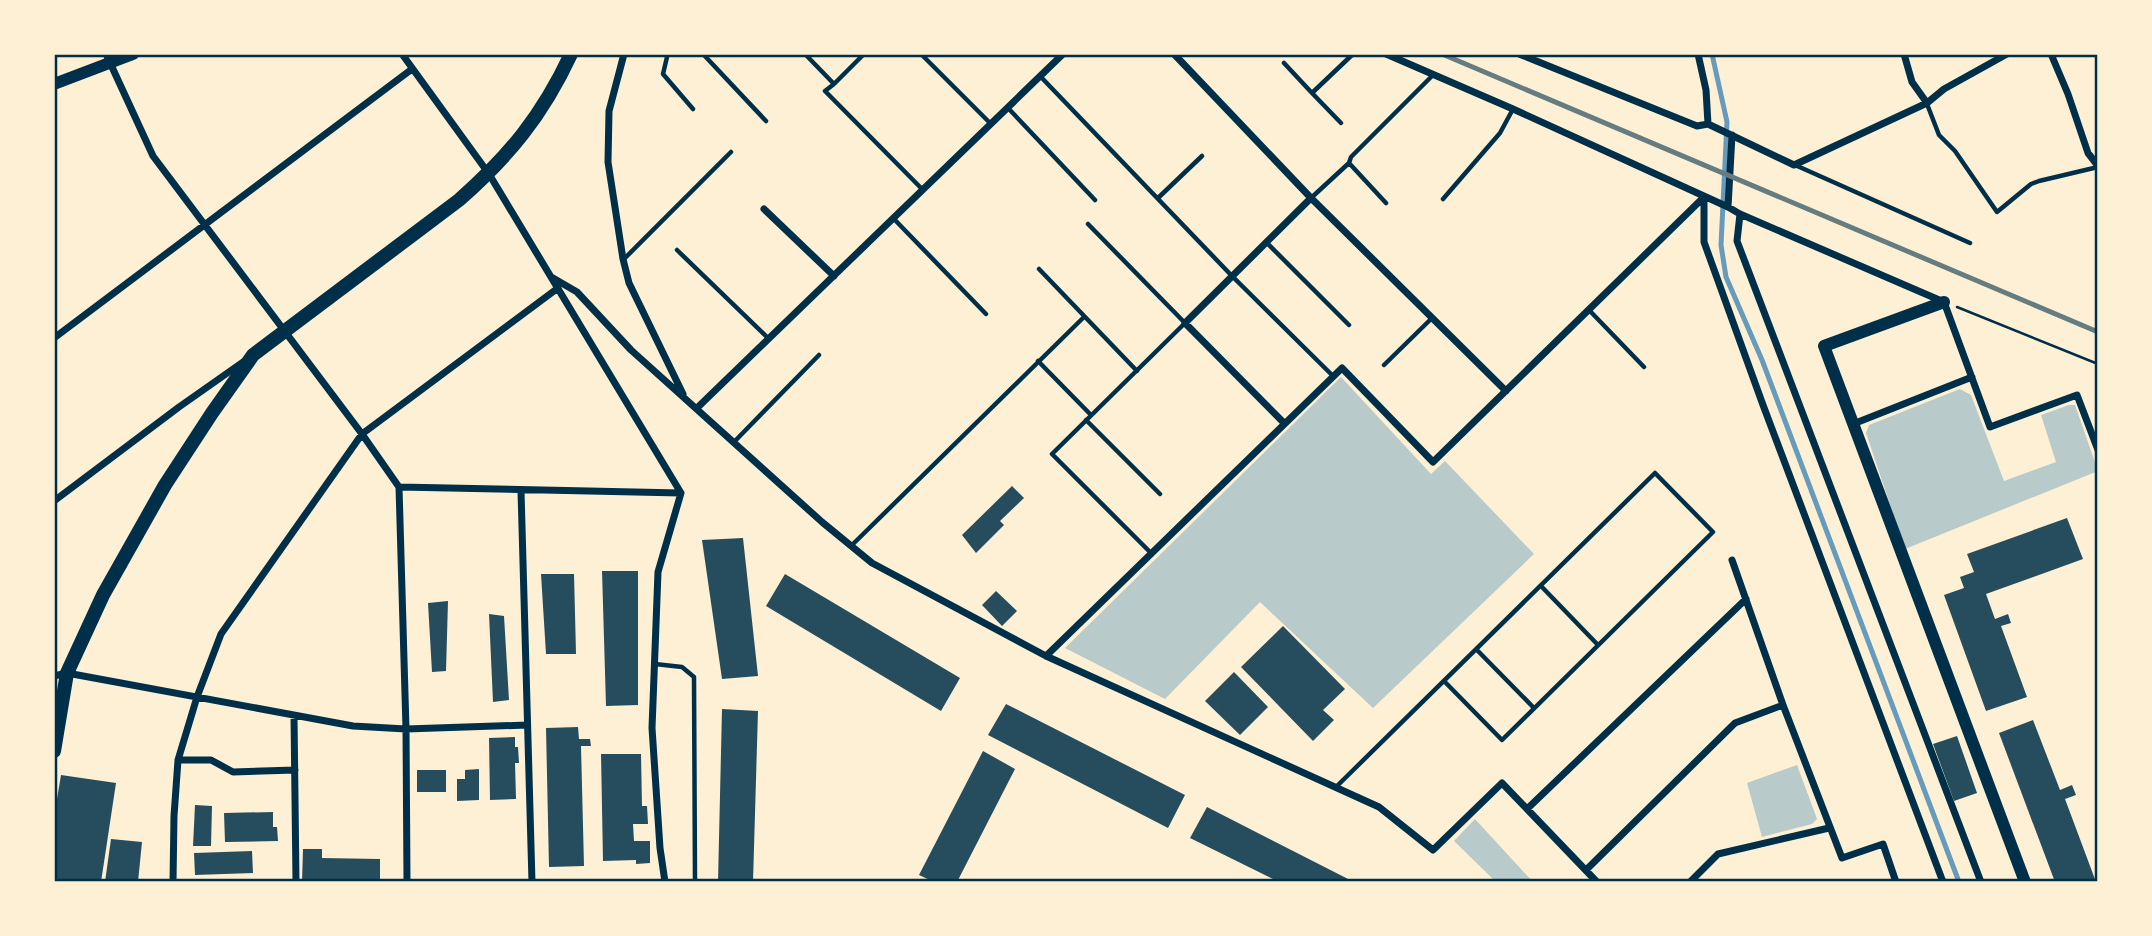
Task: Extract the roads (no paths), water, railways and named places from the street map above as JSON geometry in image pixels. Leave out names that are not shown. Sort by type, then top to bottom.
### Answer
[{"type":"main road","points":[[54,751],[61,674],[165,485],[253,355],[459,200],[489,174],[529,127],[549,97],[571,54]]},
{"type":"street","points":[[54,85],[107,59],[133,54]]},
{"type":"street","points":[[402,54],[489,174],[681,493],[658,572],[654,664],[652,728],[660,848],[665,882]]},
{"type":"street","points":[[624,54],[609,111],[608,162],[623,259],[629,284],[684,398]]},
{"type":"street","points":[[697,408],[1063,54]]},
{"type":"street","points":[[1174,54],[1311,198],[1506,391]]},
{"type":"street","points":[[1386,54],[1513,109],[1740,214],[1944,302],[1990,427],[2077,395],[2098,450]]},
{"type":"street","points":[[1699,54],[1706,90],[1708,124]]},
{"type":"street","points":[[1904,54],[1912,82],[1927,103]]},
{"type":"street","points":[[1523,55],[1697,126],[1708,124],[1794,165],[1927,103],[1944,89],[2007,54]]},
{"type":"street","points":[[2051,54],[2088,153],[2098,166]]},
{"type":"street","points":[[107,59],[153,156],[399,487],[407,882]]},
{"type":"street","points":[[54,338],[412,69]]},
{"type":"street","points":[[1728,207],[1732,135]]},
{"type":"street","points":[[1046,656],[1342,368],[1433,461],[1704,197]]},
{"type":"street","points":[[1704,197],[1704,242],[1943,882]]},
{"type":"street","points":[[1284,424],[1185,323],[1311,198]]},
{"type":"street","points":[[764,209],[834,276]]},
{"type":"street","points":[[1740,214],[1737,241],[1981,882]]},
{"type":"street","points":[[553,278],[577,292],[631,350],[872,563],[1046,656],[1379,807],[1433,850],[1502,783],[1597,882]]},
{"type":"street","points":[[173,882],[178,760],[197,697],[221,635],[362,434],[558,288]]},
{"type":"street","points":[[1944,302],[1824,346],[2025,882]]},
{"type":"street","points":[[54,500],[178,407],[253,355]]},
{"type":"street","points":[[1853,424],[1972,377]]},
{"type":"street","points":[[399,487],[681,493]]},
{"type":"street","points":[[521,491],[532,882]]},
{"type":"street","points":[[1732,560],[1783,705],[1842,858],[1883,844],[1896,882]]},
{"type":"street","points":[[1527,809],[1746,599]]},
{"type":"street","points":[[61,674],[353,726],[406,729],[527,725]]},
{"type":"street","points":[[1586,870],[1735,723],[1783,705]]},
{"type":"street","points":[[294,715],[296,882]]},
{"type":"street","points":[[178,760],[211,760],[233,772],[295,770]]},
{"type":"street","points":[[1690,882],[1718,854],[1829,828]]},
{"type":"lane","points":[[703,54],[766,121]]},
{"type":"lane","points":[[805,54],[834,84]]},
{"type":"lane","points":[[864,54],[825,91],[923,190]]},
{"type":"lane","points":[[920,54],[991,124]]},
{"type":"lane","points":[[1049,54],[1056,61]]},
{"type":"lane","points":[[1312,93],[1353,54]]},
{"type":"lane","points":[[667,55],[663,74],[693,110]]},
{"type":"lane","points":[[1284,63],[1341,123]]},
{"type":"lane","points":[[1311,198],[1349,163],[1351,157],[1434,75]]},
{"type":"lane","points":[[1040,76],[1232,276],[1333,376]]},
{"type":"lane","points":[[1927,103],[1939,135],[1961,158],[1997,212],[2031,184],[2098,166]]},
{"type":"lane","points":[[1008,107],[1095,200]]},
{"type":"lane","points":[[1443,199],[1500,133],[1513,109]]},
{"type":"lane","points":[[623,259],[731,152]]},
{"type":"lane","points":[[1158,198],[1202,156]]},
{"type":"lane","points":[[1349,163],[1386,203]]},
{"type":"lane","points":[[1794,165],[1970,243]]},
{"type":"lane","points":[[894,219],[986,314]]},
{"type":"lane","points":[[1088,225],[1185,323],[1052,454],[1151,553]]},
{"type":"lane","points":[[1266,242],[1349,325]]},
{"type":"lane","points":[[677,250],[769,339]]},
{"type":"lane","points":[[1039,269],[1137,371]]},
{"type":"lane","points":[[1589,310],[1644,367]]},
{"type":"lane","points":[[851,547],[1084,317]]},
{"type":"lane","points":[[1384,365],[1431,319]]},
{"type":"lane","points":[[734,442],[819,355]]},
{"type":"lane","points":[[1038,361],[1091,416]]},
{"type":"lane","points":[[1086,420],[1160,494]]},
{"type":"lane","points":[[1336,787],[1655,473],[1713,532],[1502,740],[1444,681]]},
{"type":"lane","points":[[1541,586],[1598,645]]},
{"type":"lane","points":[[1476,649],[1534,708]]},
{"type":"lane","points":[[654,664],[682,667],[694,677],[695,882]]},
{"type":"waterway","points":[[1712,54],[1727,122],[1721,245],[1726,277],[1762,360],[1959,882]]},
{"type":"railway","points":[[1442,54],[2098,332]]}]
